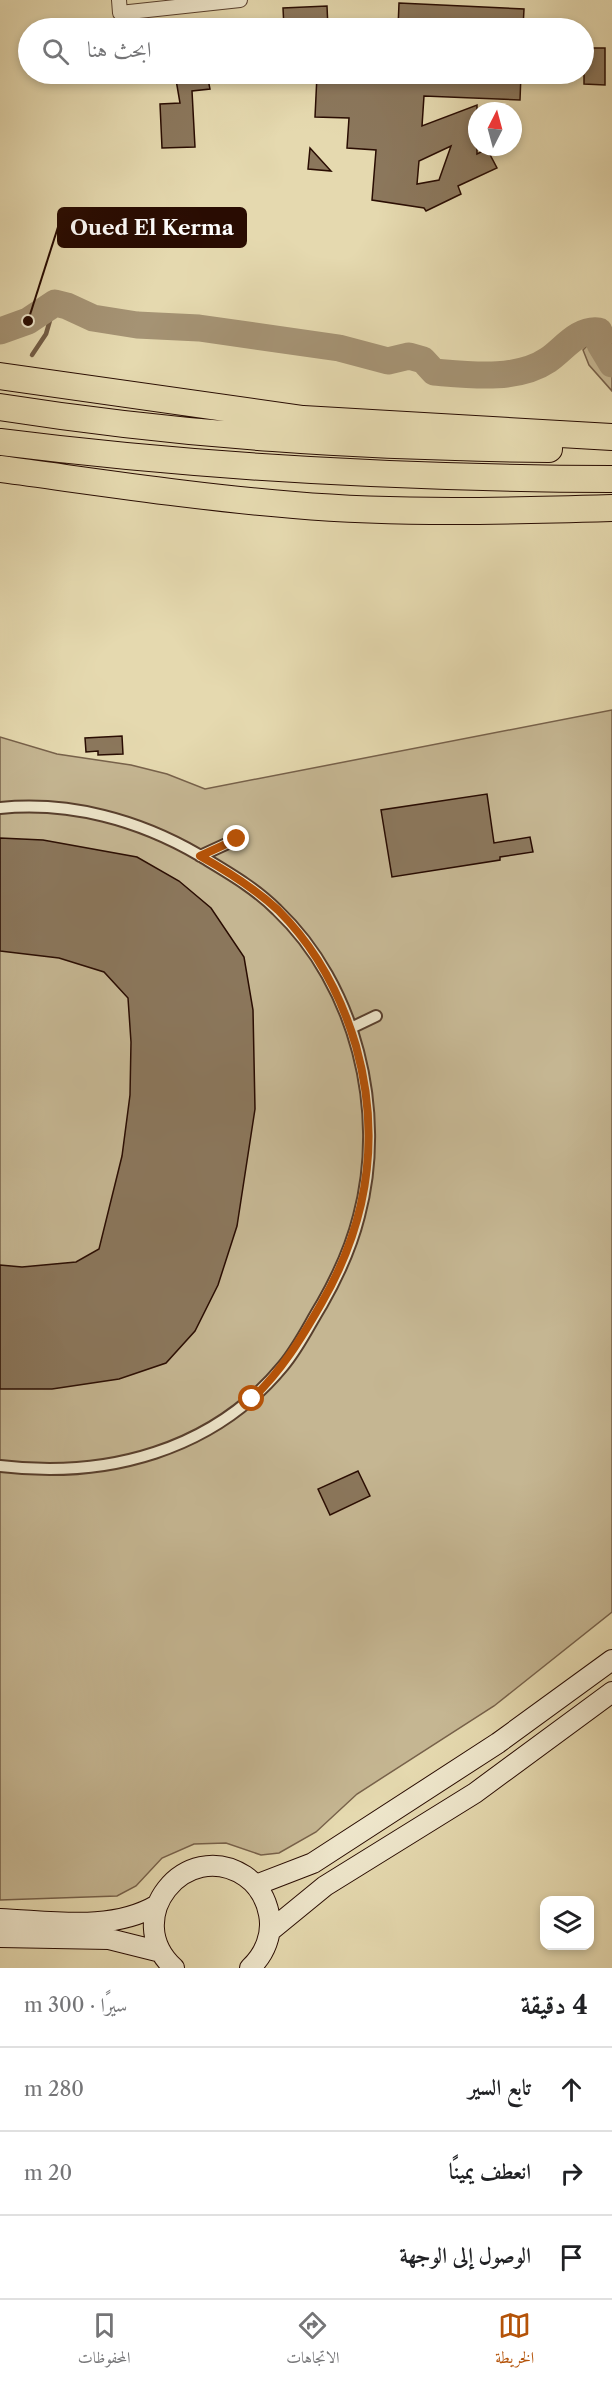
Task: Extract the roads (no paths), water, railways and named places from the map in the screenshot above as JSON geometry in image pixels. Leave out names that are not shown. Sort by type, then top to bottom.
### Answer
[{"type":"highway","points":[[0,376],[303,419],[612,438]]},
{"type":"highway","points":[[0,407],[178,432],[309,442],[442,448],[612,449]]},
{"type":"highway","points":[[0,442],[125,458],[284,470],[476,478],[612,479]]},
{"type":"highway","points":[[0,469],[207,497],[296,505],[420,511],[612,508]]},
{"type":"main road","points":[[256,1886],[313,1863],[498,1743],[612,1660]]},
{"type":"main road","points":[[270,1931],[326,1886],[475,1793],[612,1692]]},
{"type":"main road","points":[[174,1968],[161,1952],[154,1929],[157,1905],[166,1889],[178,1877],[201,1867],[225,1867],[237,1871],[256,1886],[268,1907],[270,1931],[262,1954],[250,1968]]},
{"type":"main road","points":[[0,1919],[105,1922],[133,1917],[157,1905]]},
{"type":"main road","points":[[0,1937],[109,1939],[161,1952]]},
{"type":"street","points":[[119,0],[120,13],[240,0]]},
{"type":"street","points":[[0,808],[61,808],[112,818],[160,835],[200,856],[261,895],[293,926],[321,963],[351,1028],[363,1073],[369,1119],[365,1190],[344,1262],[310,1326],[285,1364],[252,1399],[202,1434],[163,1452],[139,1459],[61,1470],[0,1466]]},
{"type":"street","points":[[200,856],[237,839]]},
{"type":"street","points":[[351,1028],[376,1016]]},
{"type":"waterway","points":[[32,355],[46,334],[55,303]]},
{"type":"waterway","points":[[0,331],[28,321],[55,303],[93,318],[137,325],[199,328],[339,348],[388,361],[409,356],[423,360],[434,372],[478,375],[508,374],[536,367],[578,336],[591,331],[599,331],[600,344],[612,364]]},
{"type":"place","name":"Oued El Kerma","points":[[28,321]]}]
